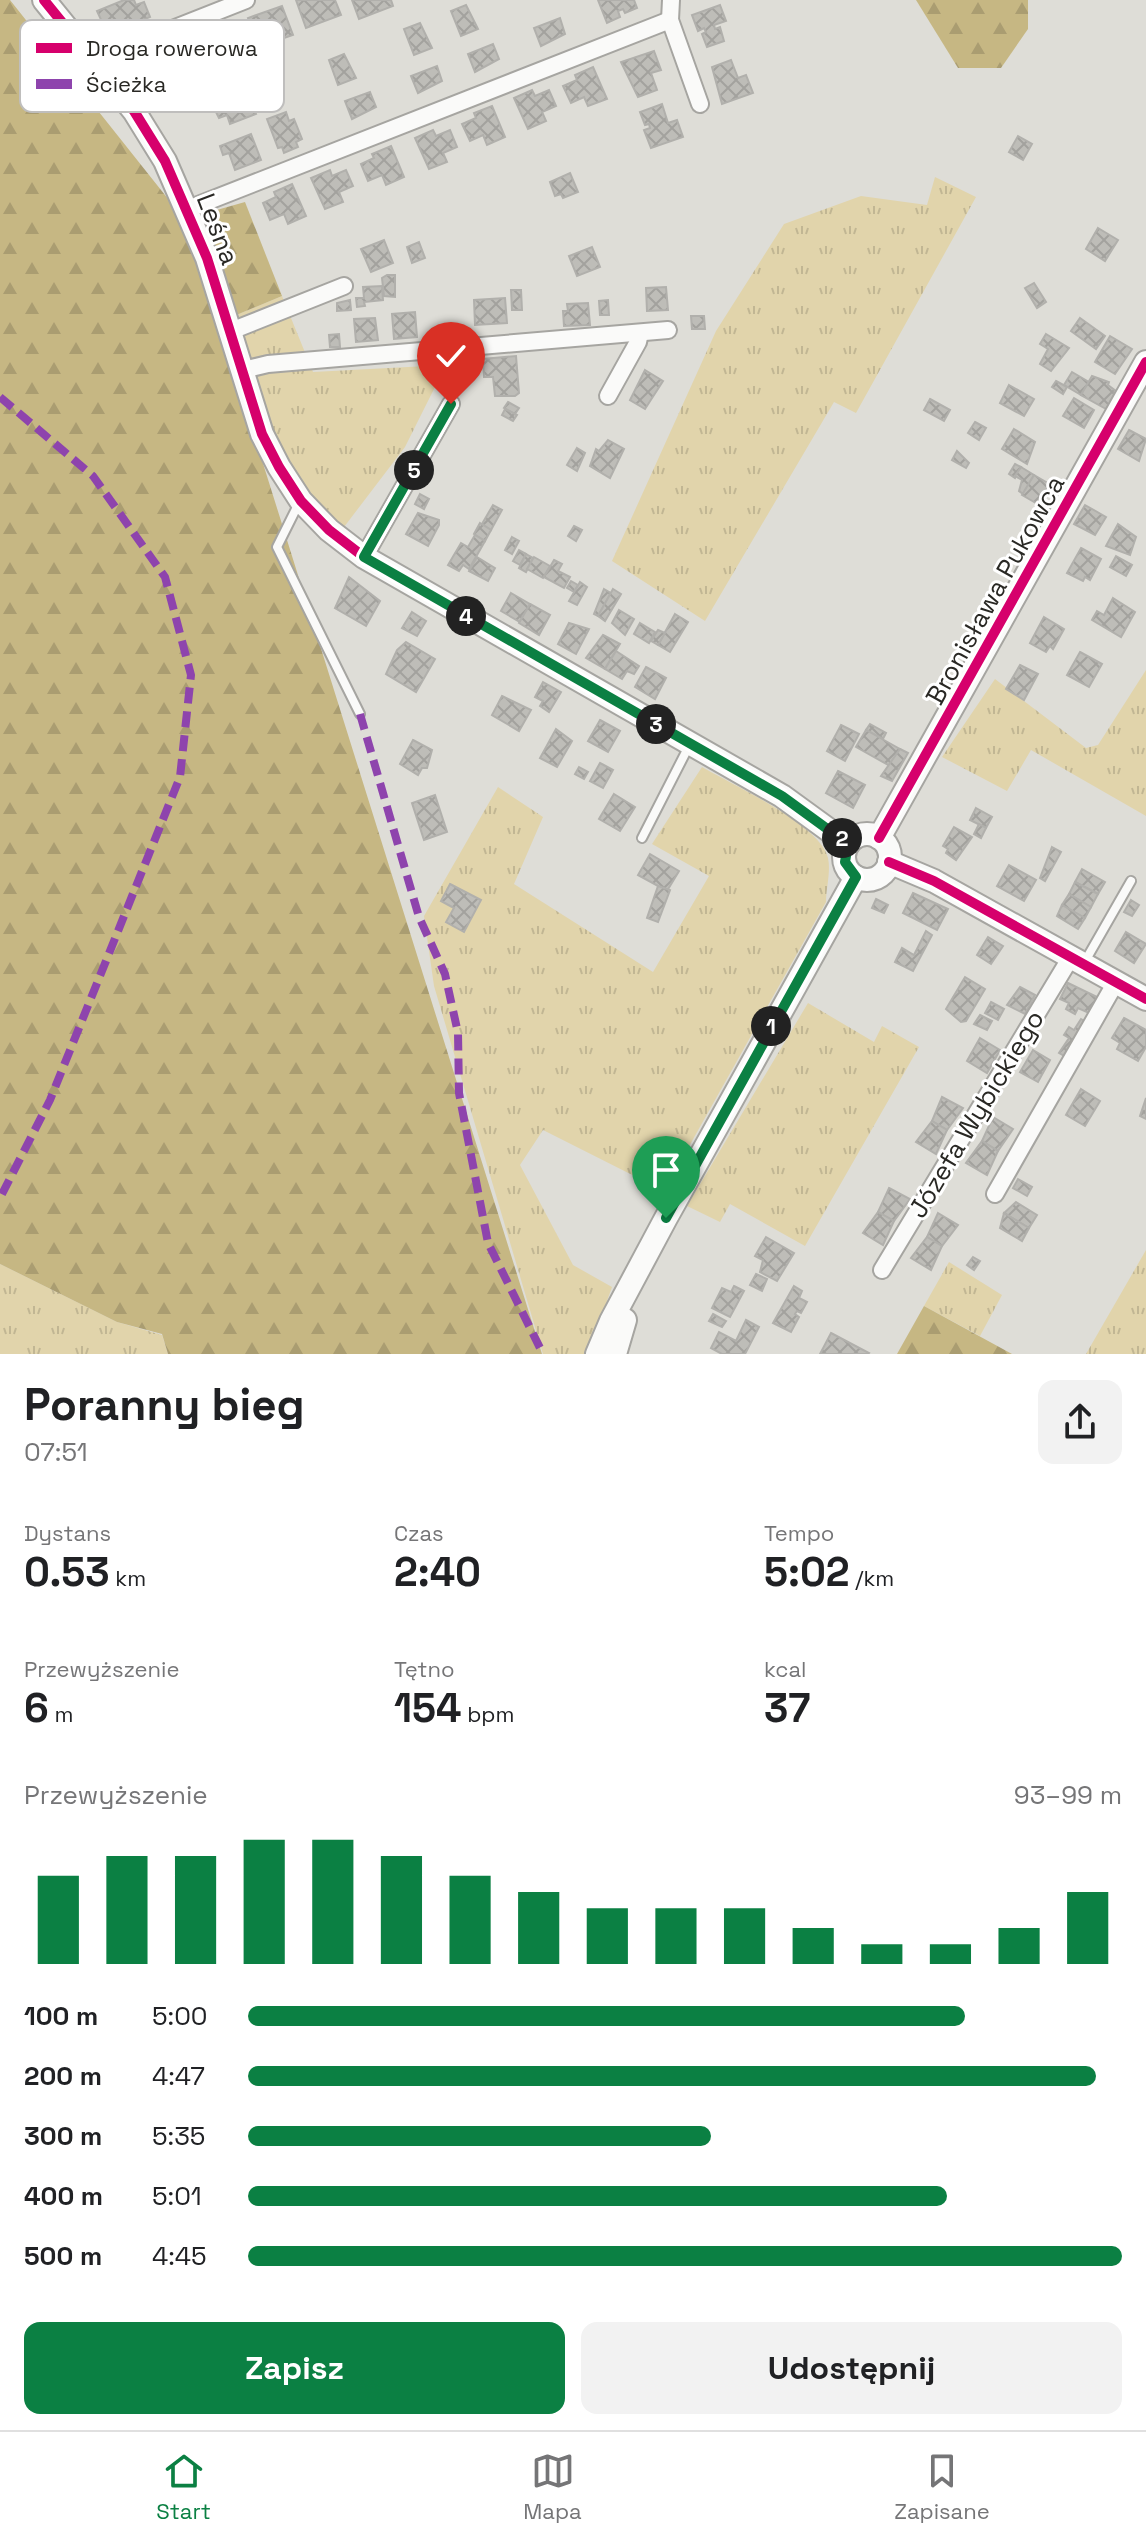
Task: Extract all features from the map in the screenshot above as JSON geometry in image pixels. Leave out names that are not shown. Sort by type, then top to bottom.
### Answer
[{"type":"street","name":"Leśna","points":[[44,0],[61,20]]},
{"type":"street","points":[[195,20],[246,0]]},
{"type":"street","points":[[671,0],[670,20],[700,104]]},
{"type":"street","name":"Leśna","points":[[188,209],[670,20]]},
{"type":"street","name":"Leśna","points":[[135,112],[165,161],[188,209],[231,331],[262,434],[301,501]]},
{"type":"street","points":[[231,331],[344,286]]},
{"type":"street","points":[[243,370],[268,364],[668,330]]},
{"type":"street","points":[[608,396],[640,333]]},
{"type":"street","name":"Bronisława Pukowca","points":[[879,838],[1139,390],[1146,362]]},
{"type":"street","points":[[364,557],[451,404]]},
{"type":"street","points":[[301,501],[329,530],[364,557],[782,796],[848,844]]},
{"type":"street","points":[[862,835],[879,838],[890,853],[889,862],[876,878],[856,877],[845,862],[848,844],[862,835]]},
{"type":"street","points":[[889,862],[934,881],[1146,999]]},
{"type":"street","points":[[597,1354],[611,1321],[856,877]]},
{"type":"street","name":"Józefa Wybickiego","points":[[882,1270],[1077,961]]},
{"type":"street","name":"Józefa Wybickiego","points":[[995,1194],[1116,982]]},
{"type":"street","points":[[615,1354],[637,1276]]},
{"type":"lane","points":[[301,501],[277,547],[360,714]]},
{"type":"lane","points":[[642,838],[691,744]]},
{"type":"lane","name":"Józefa Wybickiego","points":[[1077,961],[1131,881]]},
{"type":"green space","points":[[0,0],[10,0],[26,20],[20,20],[20,112],[99,112],[188,224],[542,1354],[168,1354],[162,1334],[117,1322],[0,1264]]},
{"type":"green space","points":[[916,0],[1028,0],[1028,29],[1001,68],[958,68]]},
{"type":"green space","points":[[935,177],[976,197],[856,413],[834,402],[705,621],[612,561],[716,331],[784,224],[861,196],[927,205]]},
{"type":"green space","points":[[245,202],[282,296],[234,316],[199,215]]},
{"type":"green space","points":[[282,296],[313,372],[446,365],[405,447],[341,531],[306,494],[279,445],[234,316]]},
{"type":"green space","points":[[1146,670],[1146,816],[1031,750],[1007,791],[942,757],[995,679],[1086,748],[1098,745]]},
{"type":"green space","points":[[702,767],[793,819],[822,845],[829,863],[826,902],[664,1191],[543,1130],[520,1165],[573,1265],[612,1287],[588,1354],[543,1354],[434,986],[424,916],[498,787],[543,817],[514,884],[653,972],[709,876],[652,844]]},
{"type":"green space","points":[[808,1003],[874,1042],[882,1026],[919,1047],[805,1246],[730,1204],[720,1222],[687,1206]]},
{"type":"green space","points":[[1146,1250],[1146,1354],[1086,1354]]},
{"type":"green space","points":[[949,1262],[1002,1295],[980,1336],[924,1306]]},
{"type":"green space","points":[[0,1264],[117,1322],[162,1335],[168,1354],[0,1354]]},
{"type":"green space","points":[[924,1306],[1012,1354],[897,1354]]},
{"type":"building","points":[[124,0],[134,0],[136,5],[144,2],[150,17],[142,20],[101,20],[97,11]]},
{"type":"building","points":[[296,0],[335,0],[341,15],[306,28]]},
{"type":"building","points":[[352,0],[391,0],[393,6],[359,19]]},
{"type":"building","points":[[598,0],[634,0],[637,8],[625,13],[623,9],[618,11],[620,17],[607,23]]},
{"type":"building","points":[[466,5],[478,29],[461,36],[451,11]]},
{"type":"building","points":[[720,5],[726,21],[714,25],[715,29],[720,27],[724,41],[707,47],[702,34],[706,32],[704,28],[698,31],[692,15]]},
{"type":"building","points":[[282,6],[293,35],[284,38],[284,20],[248,18]]},
{"type":"building","points":[[560,18],[565,34],[541,46],[534,28]]},
{"type":"building","points":[[420,23],[432,48],[414,55],[404,29]]},
{"type":"building","points":[[493,44],[499,59],[475,72],[468,54]]},
{"type":"building","points":[[654,51],[661,70],[651,73],[657,90],[638,97],[621,62]]},
{"type":"building","points":[[344,54],[356,78],[338,85],[329,60]]},
{"type":"building","points":[[731,60],[738,78],[746,75],[753,93],[722,104],[712,67]]},
{"type":"building","points":[[437,66],[442,81],[418,93],[411,76]]},
{"type":"building","points":[[593,67],[607,99],[588,106],[584,97],[571,103],[563,86],[577,80],[575,75]]},
{"type":"building","points":[[532,90],[535,96],[549,90],[556,106],[542,112],[546,121],[528,129],[514,98]]},
{"type":"building","points":[[370,92],[376,107],[352,119],[345,101]]},
{"type":"building","points":[[662,104],[668,123],[677,120],[683,137],[651,148],[644,130],[650,128],[649,124],[645,125],[640,112]]},
{"type":"building","points":[[492,106],[505,137],[487,145],[483,135],[470,141],[462,124],[476,118],[474,113]]},
{"type":"building","points":[[216,112],[256,114],[230,124],[227,115],[219,118]]},
{"type":"building","points":[[286,112],[289,121],[294,119],[302,139],[296,142],[298,147],[284,153],[282,147],[278,148],[267,119]]},
{"type":"building","points":[[433,130],[436,136],[450,130],[457,147],[443,153],[447,162],[429,169],[415,138]]},
{"type":"building","points":[[251,134],[261,160],[235,170],[229,153],[223,155],[220,146]]},
{"type":"building","points":[[1018,136],[1032,144],[1023,160],[1009,152]]},
{"type":"building","points":[[391,146],[404,177],[386,185],[382,175],[368,181],[361,164],[374,158],[372,154]]},
{"type":"building","points":[[330,170],[332,176],[346,170],[353,186],[339,192],[343,202],[325,209],[311,178]]},
{"type":"building","points":[[570,173],[578,192],[563,198],[561,194],[555,196],[550,182]]},
{"type":"building","points":[[292,184],[306,216],[288,224],[284,214],[270,220],[263,203],[276,197],[274,192]]},
{"type":"building","points":[[1098,228],[1118,240],[1105,261],[1086,249]]},
{"type":"building","points":[[384,240],[393,263],[371,272],[361,249]]},
{"type":"building","points":[[419,242],[425,258],[412,263],[407,247]]},
{"type":"building","points":[[592,247],[600,267],[577,276],[569,256]]},
{"type":"building","points":[[395,275],[395,297],[384,296],[382,278]]},
{"type":"building","points":[[1034,283],[1046,302],[1037,308],[1025,288]]},
{"type":"building","points":[[382,286],[383,300],[364,302],[365,306],[357,307],[356,298],[364,298],[363,287]]},
{"type":"building","points":[[666,287],[668,310],[647,311],[646,288]]},
{"type":"building","points":[[511,290],[521,290],[522,310],[512,310]]},
{"type":"building","points":[[505,298],[507,323],[475,325],[474,300]]},
{"type":"building","points":[[350,300],[351,310],[337,311],[337,303]]},
{"type":"building","points":[[608,300],[609,315],[600,315],[599,301]]},
{"type":"building","points":[[588,303],[590,325],[564,326],[563,311],[568,311],[567,304]]},
{"type":"building","points":[[415,312],[417,337],[394,339],[392,314]]},
{"type":"building","points":[[691,316],[704,316],[705,329],[692,329]]},
{"type":"building","points":[[375,318],[378,340],[356,342],[354,319]]},
{"type":"building","points":[[1080,318],[1105,336],[1096,349],[1071,331]]},
{"type":"building","points":[[339,334],[340,347],[330,347],[329,335]]},
{"type":"building","points":[[1046,334],[1069,348],[1051,371],[1040,364],[1048,349],[1040,344]]},
{"type":"building","points":[[1110,336],[1132,349],[1115,374],[1095,362]]},
{"type":"building","points":[[516,356],[519,393],[515,396],[495,396],[493,377],[484,377],[483,359]]},
{"type":"building","points":[[645,370],[663,381],[645,409],[630,400]]},
{"type":"building","points":[[1072,372],[1089,382],[1081,395],[1064,385]]},
{"type":"building","points":[[1092,376],[1109,382],[1108,385],[1116,391],[1106,409],[1081,395]]},
{"type":"building","points":[[1056,381],[1067,387],[1063,394],[1052,387]]},
{"type":"building","points":[[1009,385],[1034,399],[1024,416],[1000,403]]},
{"type":"building","points":[[1074,398],[1094,410],[1084,428],[1063,416]]},
{"type":"building","points":[[930,399],[950,410],[944,421],[924,410]]},
{"type":"building","points":[[508,402],[519,408],[515,414],[504,408]]},
{"type":"building","points":[[505,409],[517,415],[513,421],[502,415]]},
{"type":"building","points":[[975,422],[986,428],[979,440],[968,433]]},
{"type":"building","points":[[1014,429],[1035,442],[1027,464],[1002,449]]},
{"type":"building","points":[[1129,430],[1146,439],[1139,461],[1118,449]]},
{"type":"building","points":[[608,440],[624,449],[610,478],[590,466],[596,449],[599,451]]},
{"type":"building","points":[[577,448],[585,453],[577,471],[567,465]]},
{"type":"building","points":[[957,451],[969,463],[966,468],[952,460]]},
{"type":"building","points":[[1015,464],[1021,467],[1015,478],[1009,474]]},
{"type":"building","points":[[1021,467],[1034,475],[1023,494],[1019,491],[1022,480],[1015,476]]},
{"type":"building","points":[[1034,475],[1053,486],[1041,506],[1022,495]]},
{"type":"building","points":[[420,494],[429,499],[424,509],[415,504]]},
{"type":"building","points":[[493,505],[502,510],[491,530],[482,524]]},
{"type":"building","points":[[1085,505],[1106,517],[1095,535],[1074,524]]},
{"type":"building","points":[[418,513],[439,520],[428,546],[406,534]]},
{"type":"building","points":[[480,523],[491,530],[485,541],[474,534]]},
{"type":"building","points":[[1118,524],[1136,537],[1130,555],[1106,546]]},
{"type":"building","points":[[574,526],[582,530],[576,541],[568,536]]},
{"type":"building","points":[[475,535],[485,541],[469,569],[463,565],[459,571],[448,565],[461,543],[468,547]]},
{"type":"building","points":[[512,537],[519,541],[512,554],[505,550]]},
{"type":"building","points":[[1081,548],[1101,559],[1090,580],[1085,577],[1083,581],[1067,573]]},
{"type":"building","points":[[519,550],[526,554],[520,565],[513,561]]},
{"type":"building","points":[[526,554],[533,558],[526,572],[519,568]]},
{"type":"building","points":[[1116,556],[1132,565],[1126,576],[1110,567]]},
{"type":"building","points":[[477,557],[495,568],[488,581],[469,571]]},
{"type":"building","points":[[534,557],[550,566],[543,578],[527,569]]},
{"type":"building","points":[[554,560],[562,564],[558,571],[570,577],[564,588],[544,577]]},
{"type":"building","points":[[349,577],[380,601],[366,626],[335,608]]},
{"type":"building","points":[[571,581],[578,585],[574,592],[567,588]]},
{"type":"building","points":[[580,582],[587,587],[577,605],[569,601]]},
{"type":"building","points":[[604,589],[611,593],[598,616],[594,614]]},
{"type":"building","points":[[613,589],[621,594],[605,621],[598,616]]},
{"type":"building","points":[[511,593],[530,604],[520,622],[501,611]]},
{"type":"building","points":[[1113,598],[1135,612],[1121,637],[1092,620],[1097,611],[1104,615]]},
{"type":"building","points":[[530,604],[550,615],[539,635],[519,623]]},
{"type":"building","points":[[619,610],[634,619],[625,635],[612,623]]},
{"type":"building","points":[[412,612],[426,621],[417,636],[402,628]]},
{"type":"building","points":[[675,614],[688,622],[670,652],[658,645]]},
{"type":"building","points":[[1044,617],[1064,629],[1053,649],[1050,646],[1046,652],[1030,643]]},
{"type":"building","points":[[569,623],[589,629],[576,654],[558,644]]},
{"type":"building","points":[[640,623],[655,632],[649,643],[634,634]]},
{"type":"building","points":[[658,630],[665,633],[658,645],[651,641]]},
{"type":"building","points":[[603,635],[620,644],[605,669],[586,658]]},
{"type":"building","points":[[406,642],[435,659],[416,692],[386,674],[397,650]]},
{"type":"building","points":[[616,651],[639,666],[634,674],[627,671],[622,679],[605,669]]},
{"type":"building","points":[[1080,652],[1102,664],[1089,687],[1067,675]]},
{"type":"building","points":[[1020,665],[1038,674],[1024,700],[1006,689]]},
{"type":"building","points":[[646,667],[666,678],[655,699],[635,687]]},
{"type":"building","points":[[543,682],[561,692],[549,712],[540,706],[543,701],[535,697]]},
{"type":"building","points":[[502,696],[531,710],[519,731],[492,715]]},
{"type":"building","points":[[600,720],[620,731],[608,752],[588,741]]},
{"type":"building","points":[[870,724],[886,733],[883,739],[866,730]]},
{"type":"building","points":[[841,725],[859,734],[845,761],[827,751]]},
{"type":"building","points":[[556,729],[572,741],[557,767],[540,758]]},
{"type":"building","points":[[866,730],[900,749],[890,766],[856,747]]},
{"type":"building","points":[[413,740],[432,750],[427,768],[422,768],[418,775],[400,764]]},
{"type":"building","points":[[900,749],[908,753],[892,781],[881,776]]},
{"type":"building","points":[[600,763],[613,770],[603,788],[590,781]]},
{"type":"building","points":[[579,767],[588,772],[584,779],[575,774]]},
{"type":"building","points":[[838,771],[865,785],[853,808],[826,793]]},
{"type":"building","points":[[614,794],[635,807],[620,831],[599,819]]},
{"type":"building","points":[[435,795],[447,832],[424,840],[412,803]]},
{"type":"building","points":[[976,808],[992,817],[986,828],[970,820]]},
{"type":"building","points":[[979,824],[986,828],[981,838],[974,834]]},
{"type":"building","points":[[954,827],[972,837],[956,860],[946,853],[948,849],[943,846]]},
{"type":"building","points":[[1052,847],[1061,852],[1045,881],[1040,878]]},
{"type":"building","points":[[650,854],[679,871],[667,891],[638,875]]},
{"type":"building","points":[[1009,865],[1036,880],[1024,901],[997,886]]},
{"type":"building","points":[[1082,869],[1105,882],[1098,894],[1075,882]]},
{"type":"building","points":[[1075,882],[1098,894],[1091,907],[1069,894]]},
{"type":"building","points":[[450,884],[481,900],[464,932],[446,922],[454,908],[441,901]]},
{"type":"building","points":[[658,886],[670,890],[658,922],[647,918]]},
{"type":"building","points":[[913,893],[948,909],[937,930],[903,913]]},
{"type":"building","points":[[1069,894],[1091,907],[1085,918],[1062,905]]},
{"type":"building","points":[[876,899],[888,905],[884,913],[872,908]]},
{"type":"building","points":[[1131,900],[1139,905],[1132,916],[1124,912]]},
{"type":"building","points":[[1062,905],[1085,918],[1078,929],[1057,916]]},
{"type":"building","points":[[926,931],[932,935],[913,971],[895,962],[902,948],[914,955]]},
{"type":"building","points":[[1126,932],[1146,944],[1134,963],[1115,951]]},
{"type":"building","points":[[988,937],[1003,946],[991,964],[977,955]]},
{"type":"building","points":[[965,977],[985,989],[966,1021],[961,1022],[946,1009]]},
{"type":"building","points":[[1068,983],[1097,997],[1089,1013],[1078,1008],[1075,1014],[1066,1009],[1069,1003],[1060,999]]},
{"type":"building","points":[[1020,987],[1035,995],[1025,1014],[1007,1005]]},
{"type":"building","points":[[991,1002],[1004,1009],[998,1020],[985,1013]]},
{"type":"building","points":[[980,1015],[992,1021],[987,1030],[974,1024]]},
{"type":"building","points":[[1124,1018],[1146,1030],[1146,1047],[1138,1061],[1117,1049],[1120,1043],[1112,1038]]},
{"type":"building","points":[[1081,1019],[1088,1023],[1066,1057],[1059,1053],[1069,1038],[1064,1035],[1069,1027],[1074,1030]]},
{"type":"building","points":[[980,1038],[1000,1050],[987,1073],[967,1061]]},
{"type":"building","points":[[1033,1050],[1050,1060],[1038,1082],[1020,1072]]},
{"type":"building","points":[[1081,1089],[1100,1101],[1085,1126],[1066,1115]]},
{"type":"building","points":[[942,1097],[963,1108],[947,1130],[932,1121]]},
{"type":"building","points":[[1146,1098],[1146,1119],[1140,1116]]},
{"type":"building","points":[[993,1117],[1013,1129],[998,1151],[982,1141]]},
{"type":"building","points":[[932,1121],[947,1130],[936,1154],[916,1142]]},
{"type":"building","points":[[982,1141],[998,1151],[987,1175],[966,1163]]},
{"type":"building","points":[[1018,1179],[1032,1187],[1027,1196],[1013,1188]]},
{"type":"building","points":[[889,1188],[910,1199],[894,1221],[878,1212]]},
{"type":"building","points":[[1016,1202],[1037,1215],[1029,1228],[1004,1213]]},
{"type":"building","points":[[878,1212],[894,1221],[883,1245],[863,1233]]},
{"type":"building","points":[[938,1213],[958,1225],[942,1246],[927,1237]]},
{"type":"building","points":[[1004,1213],[1029,1228],[1022,1241],[1000,1228]]},
{"type":"building","points":[[766,1237],[794,1253],[777,1281],[760,1272],[763,1260],[755,1256]]},
{"type":"building","points":[[927,1237],[942,1246],[931,1270],[911,1258]]},
{"type":"building","points":[[973,1257],[980,1261],[974,1270],[967,1265]]},
{"type":"building","points":[[756,1274],[767,1279],[762,1291],[750,1285]]},
{"type":"building","points":[[734,1286],[744,1291],[730,1317],[712,1308],[722,1288],[731,1292]]},
{"type":"building","points":[[794,1286],[802,1291],[799,1298],[807,1302],[801,1313],[797,1311],[795,1314],[799,1317],[791,1332],[773,1323]]},
{"type":"building","points":[[713,1314],[726,1321],[722,1327],[709,1321]]},
{"type":"building","points":[[746,1320],[759,1327],[745,1354],[722,1354],[711,1348],[719,1332],[736,1341]]},
{"type":"building","points":[[831,1333],[869,1353],[820,1354]]},
{"type":"marked path","points":[[0,397],[93,476],[165,577],[191,675],[180,777],[50,1100],[0,1198]]},
{"type":"marked path","points":[[360,714],[419,917],[445,974],[458,1033],[459,1093],[488,1243],[543,1354]]},
{"type":"cycle path","points":[[44,0],[60,20]]},
{"type":"cycle path","points":[[135,112],[165,161],[207,258],[262,434],[301,501],[329,530],[364,557],[782,796],[848,844]]},
{"type":"cycle path","points":[[879,838],[1146,362]]},
{"type":"cycle path","points":[[889,862],[934,881],[1146,999]]},
{"type":"route","points":[[451,404],[364,557],[782,796],[848,844],[845,862],[856,877],[666,1218]]}]
